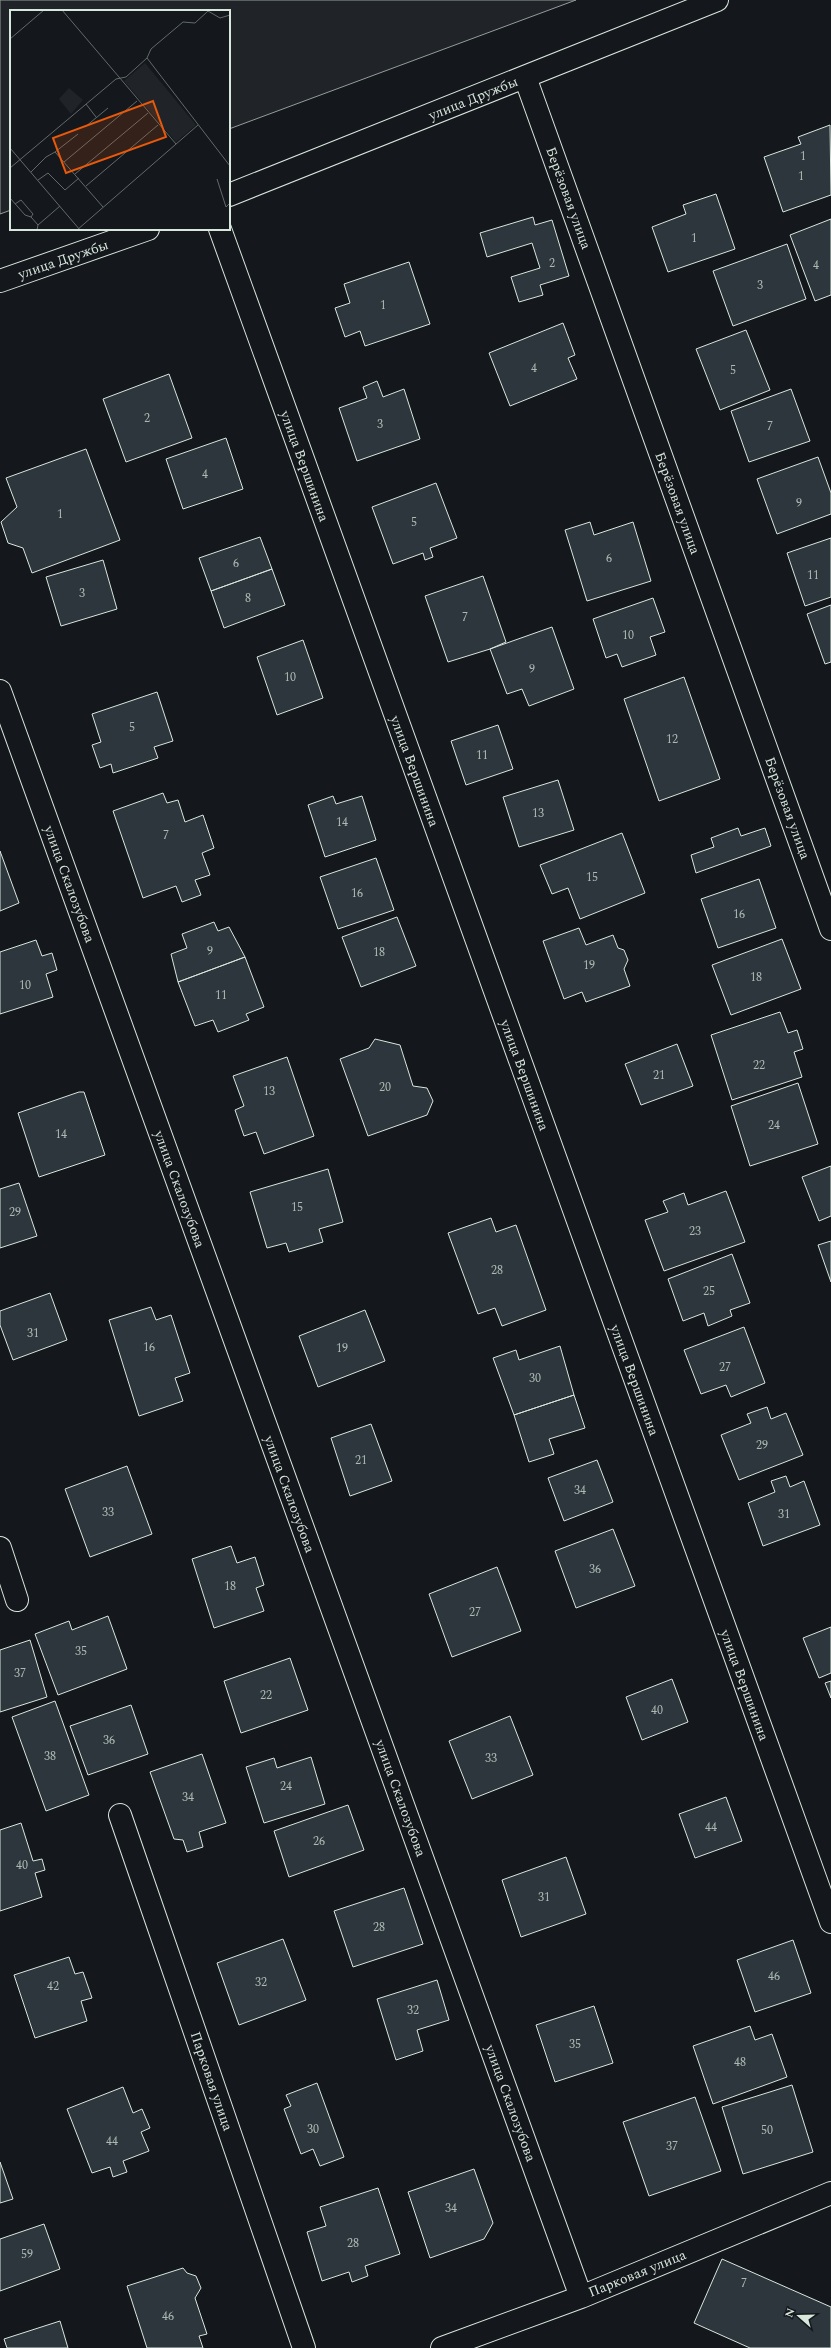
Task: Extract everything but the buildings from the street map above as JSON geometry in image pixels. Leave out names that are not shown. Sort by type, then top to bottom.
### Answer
[{"type":"street","name":"улица Дружбы","points":[[230,195],[717,0]]},
{"type":"street","name":"Берёзовая улица","points":[[526,77],[831,929]]},
{"type":"street","name":"улица Дружбы","points":[[0,281],[145,230]]},
{"type":"street","name":"улица Вершинина","points":[[220,230],[831,1922]]},
{"type":"street","name":"улица Скалозубова","points":[[0,691],[581,2297]]},
{"type":"street","points":[[0,1548],[18,1600]]},
{"type":"street","name":"Парковая улица","points":[[120,1815],[304,2348]]},
{"type":"street","name":"Парковая улица","points":[[442,2348],[581,2297],[831,2193]]},
{"type":"shaded area","points":[[0,0],[576,0],[230,129],[230,10],[10,10],[10,210],[0,214]]}]
